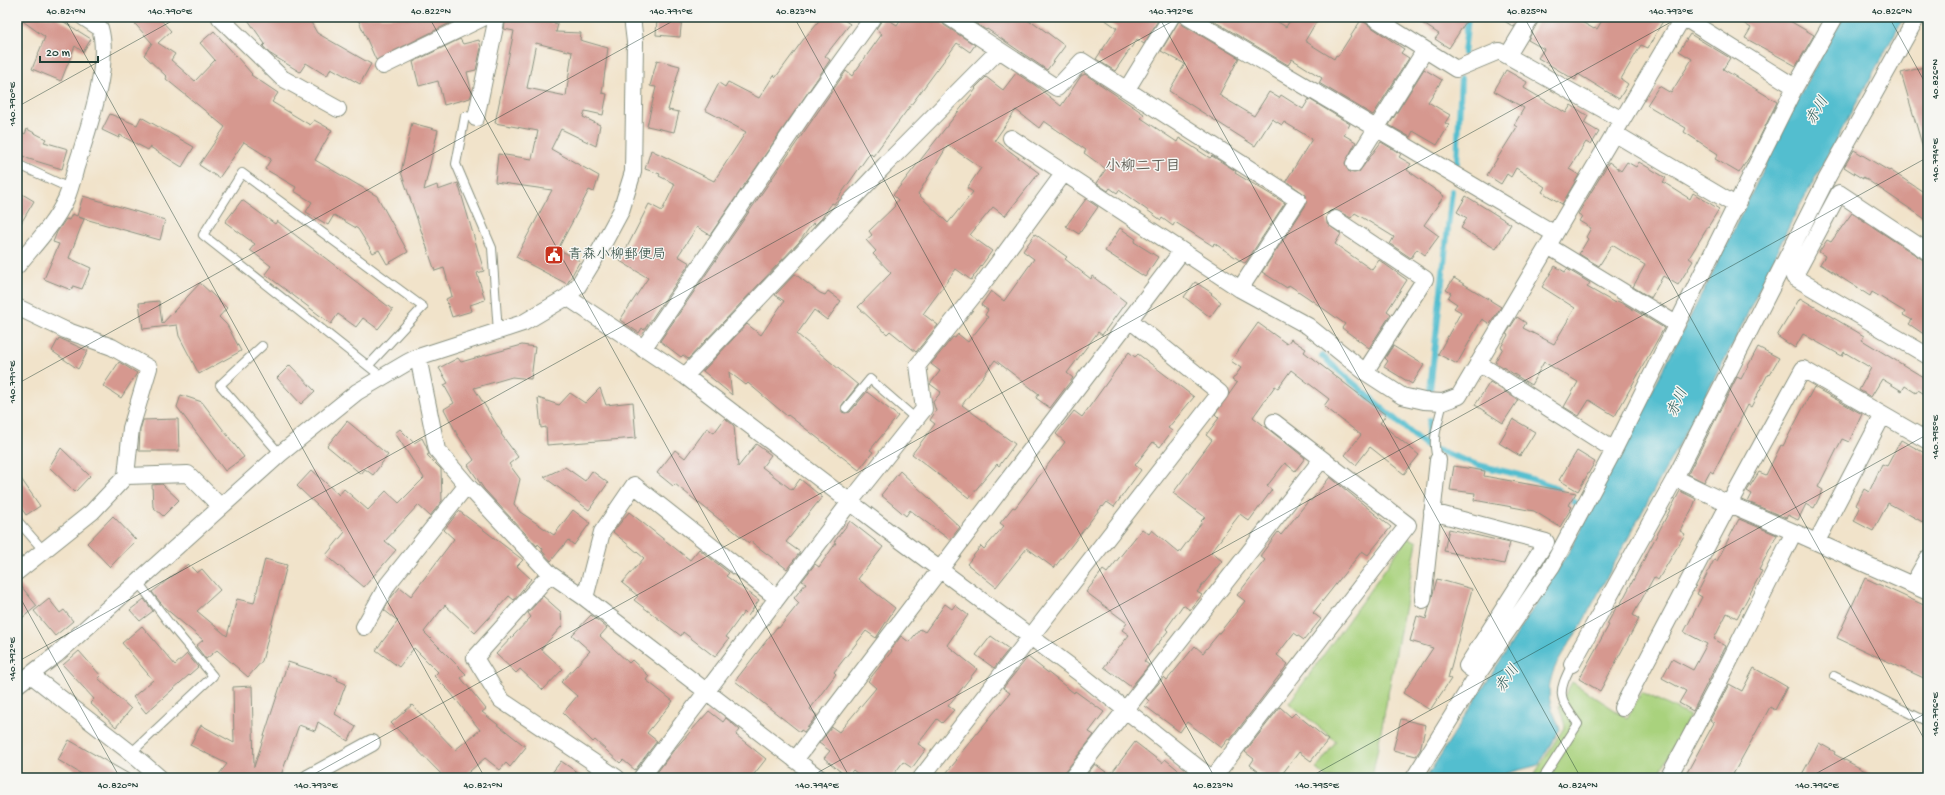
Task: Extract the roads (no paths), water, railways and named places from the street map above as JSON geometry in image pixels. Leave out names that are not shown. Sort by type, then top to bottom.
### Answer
[{"type":"street","points":[[17,266],[48,229],[66,199],[101,78],[102,33],[100,28],[83,17]]},
{"type":"street","points":[[220,17],[282,78],[338,110]]},
{"type":"street","points":[[383,66],[485,17]]},
{"type":"street","points":[[476,118],[497,17]]},
{"type":"street","points":[[17,685],[31,675],[138,582],[280,454],[357,392],[418,357],[523,323],[567,297],[578,286],[617,218],[633,172],[635,42],[632,17]]},
{"type":"street","points":[[643,350],[873,17]]},
{"type":"street","points":[[949,17],[998,51],[1057,88],[1082,61],[1298,200],[1240,289]]},
{"type":"street","points":[[1127,89],[1171,17]]},
{"type":"street","points":[[1188,17],[1376,129],[1551,240],[1676,324]]},
{"type":"street","points":[[1373,17],[1392,21],[1425,50],[1456,69],[1499,51],[1508,55],[1618,126],[1737,206]]},
{"type":"street","points":[[1508,55],[1531,17]]},
{"type":"street","points":[[1011,138],[1240,289],[1308,326],[1365,372],[1402,396],[1424,401],[1444,402],[1460,396],[1478,363],[1683,17],[1795,87]]},
{"type":"street","points":[[1414,778],[1478,674],[1552,566],[1614,450],[1795,87],[1835,17]]},
{"type":"street","points":[[1572,664],[1675,478],[1826,180],[1917,17]]},
{"type":"street","points":[[1354,164],[1425,50]]},
{"type":"street","points":[[685,376],[885,165],[998,51]]},
{"type":"street","points":[[641,778],[850,502],[924,409],[918,365],[978,290],[1064,173]]},
{"type":"street","points":[[1928,252],[1839,193],[1794,277],[1928,356]]},
{"type":"street","points":[[1335,219],[1425,279],[1365,372]]},
{"type":"street","points":[[796,760],[940,569],[1131,321],[1182,251]]},
{"type":"street","points":[[567,297],[643,350],[685,376],[850,502],[1031,637],[1212,778],[1408,525],[1274,422]]},
{"type":"street","points":[[17,307],[65,330],[112,347],[149,368],[131,428],[126,476],[92,512],[17,572]]},
{"type":"street","points":[[921,778],[1220,393],[1131,321]]},
{"type":"street","points":[[418,357],[437,450],[466,485],[550,574],[585,598],[819,778]]},
{"type":"street","points":[[1478,363],[1614,450]]},
{"type":"street","points":[[1622,708],[1729,504],[1803,369],[1928,441]]},
{"type":"street","points":[[1817,541],[1883,415]]},
{"type":"street","points":[[1423,600],[1436,456]]},
{"type":"street","points":[[1072,778],[1322,459]]},
{"type":"street","points":[[126,476],[188,474],[221,507]]},
{"type":"street","points":[[1675,478],[1729,504],[1817,541],[1928,592]]},
{"type":"street","points":[[364,627],[388,584],[466,485]]},
{"type":"street","points":[[585,598],[602,532],[634,485],[777,598]]},
{"type":"street","points":[[1432,512],[1546,542],[1467,666],[1478,674]]},
{"type":"street","points":[[1668,778],[1714,692],[1794,532]]},
{"type":"street","points":[[1913,584],[1928,558]]},
{"type":"street","points":[[550,574],[475,658],[501,700],[616,778]]},
{"type":"street","points":[[31,675],[131,753],[160,778]]},
{"type":"street","points":[[308,778],[372,743]]},
{"type":"lane","points":[[476,118],[465,116],[456,164],[492,248],[498,332]]},
{"type":"lane","points":[[17,164],[69,188]]},
{"type":"lane","points":[[368,366],[423,307],[242,173],[203,235],[368,366],[382,377]]},
{"type":"lane","points":[[262,346],[220,385],[280,454]]},
{"type":"lane","points":[[846,408],[870,379],[916,419]]},
{"type":"lane","points":[[1436,456],[1434,439],[1444,402]]},
{"type":"lane","points":[[17,520],[44,551]]},
{"type":"lane","points":[[131,753],[213,676],[168,623],[138,582]]},
{"type":"lane","points":[[1543,778],[1578,724],[1564,705],[1561,695],[1562,683],[1572,664]]},
{"type":"lane","points":[[1834,676],[1928,722]]},
{"type":"water","name":"赤川","points":[[1843,17],[1904,17],[1792,220],[1733,344],[1579,629],[1557,663],[1550,682],[1549,692],[1550,702],[1560,729],[1538,765],[1489,778],[1426,778],[1570,550],[1705,288],[1805,85]]},
{"type":"waterway","points":[[1464,53],[1468,17]]},
{"type":"waterway","points":[[1457,162],[1461,79]]},
{"type":"waterway","points":[[1430,390],[1452,191]]},
{"type":"waterway","points":[[1322,356],[1426,446],[1478,465],[1520,475],[1552,486],[1578,505]]},
{"type":"waterway","points":[[1426,446],[1430,420]]},
{"type":"place","name":"青森小柳郵便局","points":[[554,255]]},
{"type":"district","name":"小柳二丁目","points":[[1143,167]]}]
